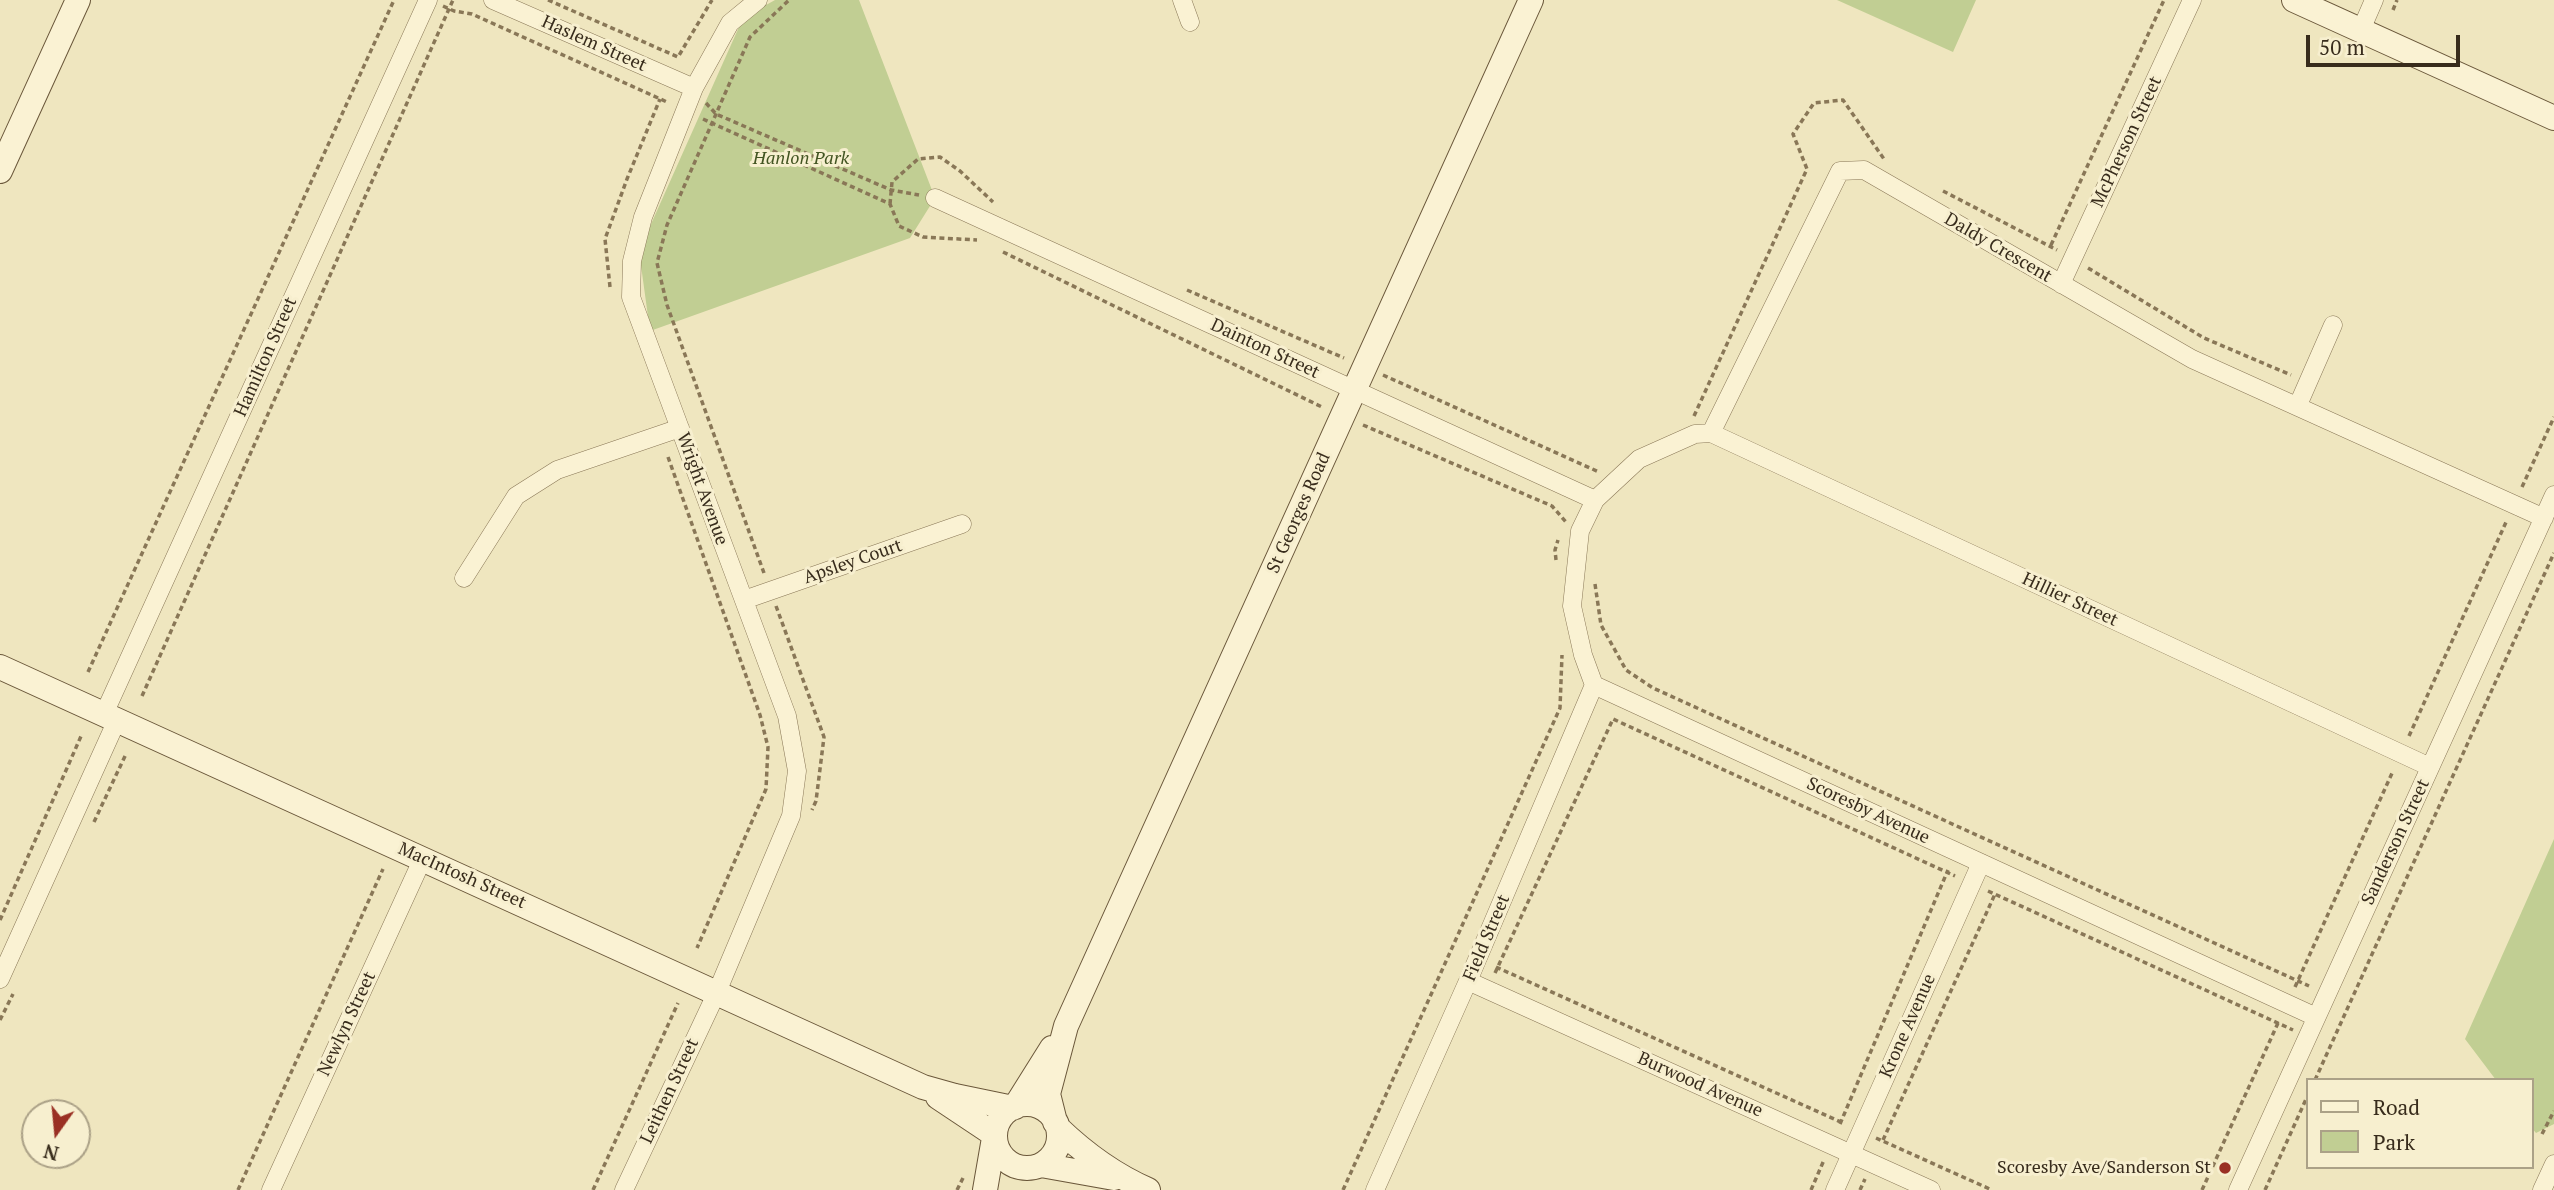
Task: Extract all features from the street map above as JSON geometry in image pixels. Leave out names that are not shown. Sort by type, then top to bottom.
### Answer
[{"type":"street","points":[[0,171],[7,140],[78,0]]},
{"type":"street","name":"Haslem Street","points":[[493,0],[694,88]]},
{"type":"street","name":"Wright Avenue","points":[[717,992],[791,816],[797,771],[787,716],[631,297],[632,261],[643,217],[694,88],[730,23],[758,0]]},
{"type":"street","points":[[1182,0],[1189,22]]},
{"type":"street","name":"St Georges Road","points":[[1014,1107],[1066,1026],[1531,0]]},
{"type":"street","name":"McPherson Street","points":[[2061,284],[2192,0]]},
{"type":"street","points":[[2294,0],[2554,118]]},
{"type":"street","points":[[2361,30],[2374,0]]},
{"type":"street","name":"Hamilton Street","points":[[0,979],[111,717],[433,2]]},
{"type":"street","name":"Daldy Crescent","points":[[1711,433],[1840,172],[1864,170],[2192,359],[2544,518]]},
{"type":"street","name":"Dainton Street","points":[[934,198],[1589,497]]},
{"type":"street","points":[[2298,405],[2333,325]]},
{"type":"street","points":[[464,578],[516,496],[557,470],[680,428]]},
{"type":"street","points":[[1594,685],[1583,656],[1572,606],[1580,531],[1589,497],[1639,459],[1695,434],[1711,433]]},
{"type":"street","name":"Hillier Street","points":[[1711,433],[2430,767]]},
{"type":"street","name":"Sanderson Street","points":[[2238,1190],[2554,495]]},
{"type":"street","name":"Apsley Court","points":[[744,600],[962,524]]},
{"type":"street","name":"MacIntosh Street","points":[[0,667],[923,1087],[994,1137]]},
{"type":"street","name":"Scoresby Avenue","points":[[1594,685],[2316,1017]]},
{"type":"street","name":"Field Street","points":[[1375,1190],[1478,959],[1594,685]]},
{"type":"street","name":"Newlyn Street","points":[[271,1190],[423,858]]},
{"type":"street","name":"Krone Avenue","points":[[1835,1190],[1981,863]]},
{"type":"street","name":"Burwood Avenue","points":[[1468,981],[1931,1190]]},
{"type":"street","name":"Leithen Street","points":[[624,1190],[717,992]]},
{"type":"street","name":"St Georges Road","points":[[1056,1125],[1048,1094],[1066,1026]]},
{"type":"street","name":"MacIntosh Street","points":[[923,1087],[1014,1107]]},
{"type":"street","points":[[985,1190],[994,1137],[1000,1119],[1014,1107],[1024,1104],[1042,1109],[1080,1149],[1125,1180],[1148,1190]]},
{"type":"street","points":[[1035,1174],[1054,1154],[1057,1145],[1056,1125]]},
{"type":"street","points":[[994,1137],[1001,1156],[1008,1163],[1027,1168],[1035,1174],[1125,1180]]},
{"type":"street","points":[[2542,1190],[2554,1164]]},
{"type":"path","points":[[88,672],[394,0]]},
{"type":"path","points":[[142,696],[453,0]]},
{"type":"path","points":[[548,0],[678,57],[712,0]]},
{"type":"path","points":[[789,0],[751,37],[667,225],[657,262],[667,305],[824,737],[816,801],[811,813]]},
{"type":"path","points":[[2051,246],[2164,0]]},
{"type":"path","points":[[2393,10],[2398,0]]},
{"type":"path","points":[[433,2],[472,14],[890,204]]},
{"type":"path","points":[[694,88],[716,114],[891,190],[934,198]]},
{"type":"path","points":[[1691,424],[1807,169],[1793,134],[1814,103],[1843,100],[1888,164]]},
{"type":"path","points":[[988,245],[976,239],[923,237],[899,226],[890,204],[892,182],[918,159],[940,157],[960,171],[999,209]]},
{"type":"path","points":[[1934,187],[2051,246],[2204,338],[2308,383]]},
{"type":"path","points":[[1001,251],[1342,416],[1552,506],[1564,520]]},
{"type":"path","points":[[1186,290],[1599,471],[1600,479],[1589,497],[1564,520],[1555,550],[1556,562]]},
{"type":"path","points":[[2202,1190],[2554,417]]},
{"type":"path","points":[[2316,1078],[2554,553]]},
{"type":"path","points":[[1594,577],[1601,625],[1626,670],[1653,688],[2327,994]]},
{"type":"path","points":[[1343,1190],[1560,708],[1562,647]]},
{"type":"path","points":[[1488,989],[1613,719],[2307,1036]]},
{"type":"path","points":[[0,920],[82,734]]},
{"type":"path","points":[[1811,1190],[1965,830]]},
{"type":"path","points":[[238,1190],[383,869]]},
{"type":"path","points":[[1860,1190],[1995,894]]},
{"type":"path","points":[[1452,948],[1992,1190]]},
{"type":"path","points":[[593,1190],[678,1003]]},
{"type":"path","points":[[2265,1190],[2306,1099]]},
{"type":"path","points":[[2542,1134],[2554,1111]]},
{"type":"path","points":[[957,1190],[965,1173]]},
{"type":"green space","name":"Hanlon Park","points":[[775,0],[859,0],[935,198],[910,238],[650,331],[639,251],[743,18]]},
{"type":"green space","points":[[1837,0],[1976,0],[1953,52]]},
{"type":"green space","points":[[2554,839],[2554,1124],[2536,1133],[2533,1129],[2533,1078],[2494,1078],[2465,1039]]},
{"type":"place","name":"Scoresby Ave/Sanderson St","points":[[2225,1168]]}]
